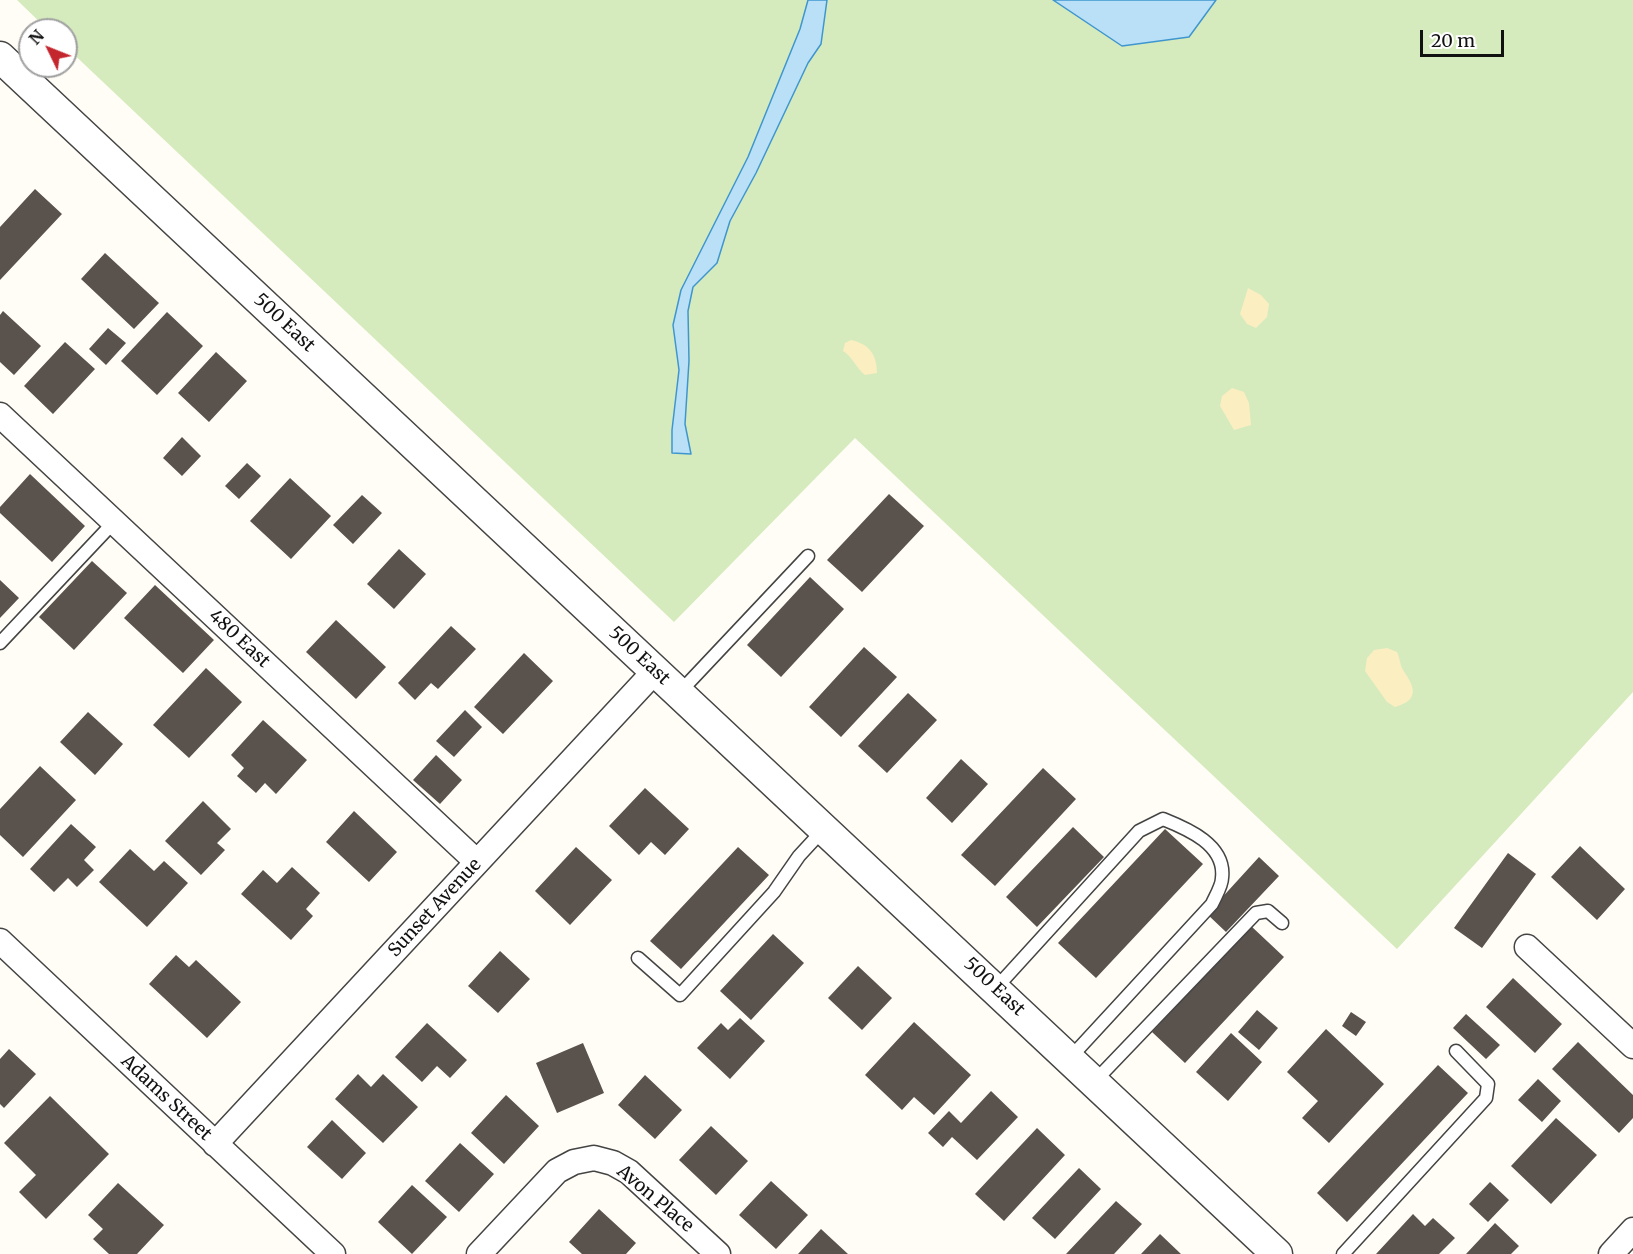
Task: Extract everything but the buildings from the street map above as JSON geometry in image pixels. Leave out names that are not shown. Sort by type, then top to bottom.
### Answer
[{"type":"street","name":"500 East","points":[[0,57],[996,988],[1277,1254]]},
{"type":"street","name":"480 East","points":[[0,415],[477,862]]},
{"type":"street","name":"Sunset Avenue","points":[[215,1144],[655,671]]},
{"type":"street","name":"Adams Street","points":[[0,941],[333,1254]]},
{"type":"street","points":[[1527,947],[1633,1046]]},
{"type":"street","name":"Avon Place","points":[[479,1254],[557,1172],[574,1162],[594,1158],[613,1163],[629,1172],[718,1254]]},
{"type":"street","points":[[1611,1254],[1633,1230]]},
{"type":"lane","points":[[0,643],[114,522]]},
{"type":"lane","points":[[680,693],[808,556]]},
{"type":"lane","points":[[996,988],[1139,831],[1163,819],[1196,833],[1220,858],[1222,878],[1212,904],[1070,1058]]},
{"type":"lane","points":[[638,958],[680,995],[774,892],[799,855],[825,828]]},
{"type":"lane","points":[[1095,1082],[1256,913],[1268,911],[1282,923]]},
{"type":"lane","points":[[1343,1254],[1486,1098],[1488,1084],[1456,1051]]},
{"type":"green space","points":[[17,0],[1633,0],[1633,692],[1397,949],[855,438],[674,622],[78,58],[78,18],[36,18]]},
{"type":"sand","points":[[1248,288],[1261,295],[1269,304],[1267,317],[1256,328],[1247,324],[1240,314]]},
{"type":"sand","points":[[851,340],[863,344],[871,351],[874,355],[877,373],[865,375],[843,351],[845,343]]},
{"type":"sand","points":[[1232,388],[1244,392],[1249,403],[1251,425],[1234,430],[1220,406],[1222,396]]},
{"type":"sand","points":[[1387,648],[1397,652],[1413,692],[1408,701],[1395,707],[1387,702],[1365,671],[1367,658],[1374,650]]},
{"type":"water","points":[[808,0],[827,0],[821,44],[808,63],[756,173],[730,221],[717,263],[693,287],[688,311],[689,361],[685,424],[691,454],[672,453],[672,430],[679,370],[673,325],[681,290],[748,157],[800,29]]},
{"type":"water","points":[[1053,0],[1216,0],[1189,37],[1122,46]]}]
